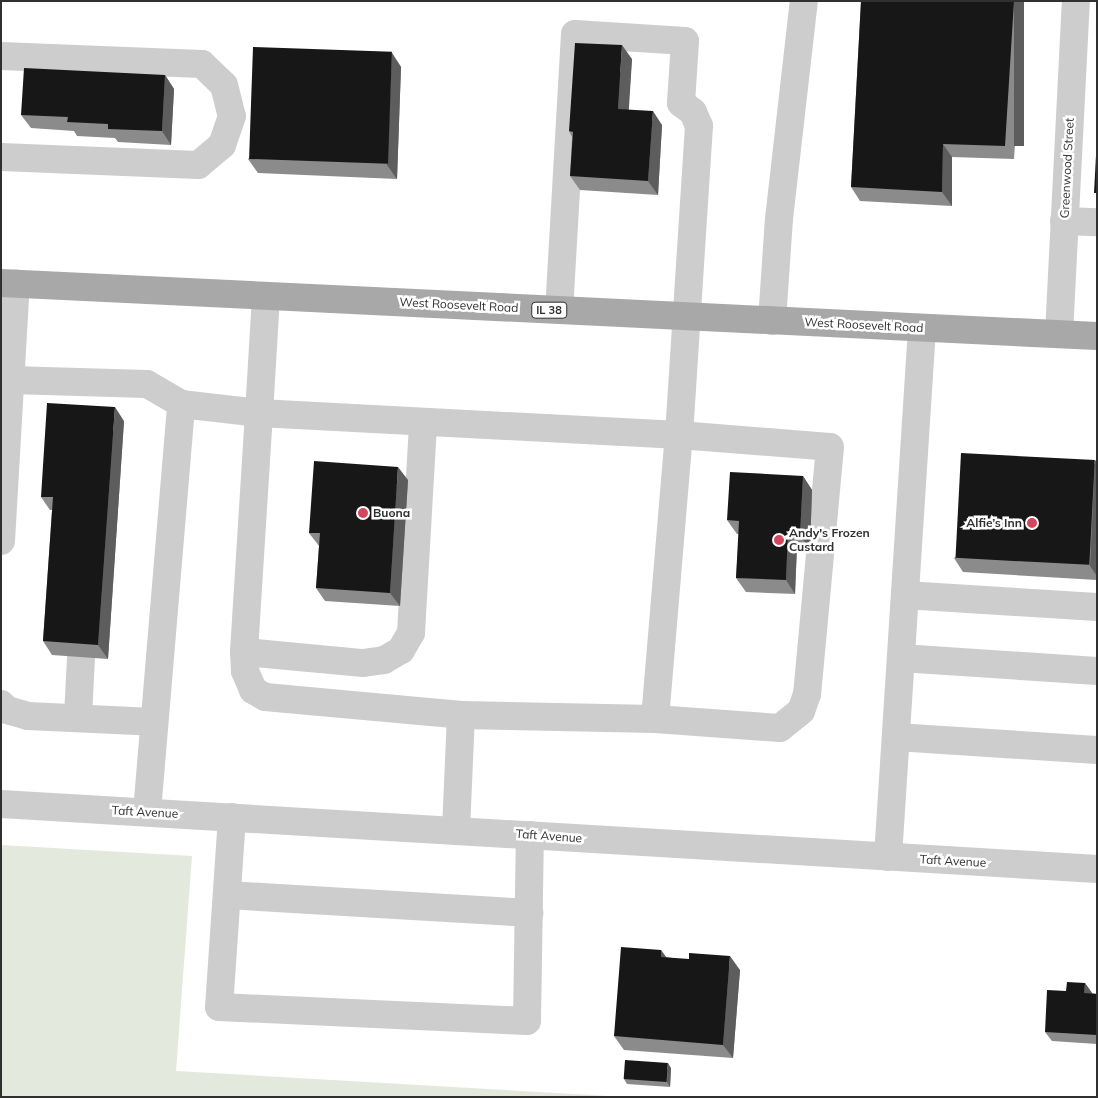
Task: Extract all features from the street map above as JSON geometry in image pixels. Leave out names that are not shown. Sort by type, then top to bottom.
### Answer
[{"type":"main road","name":"West Roosevelt Road","points":[[9,283],[1097,336]]},
{"type":"street","points":[[772,321],[780,219],[804,1]]},
{"type":"street","name":"Greenwood Street","points":[[1059,334],[1064,221],[1085,57],[1076,1]]},
{"type":"street","points":[[559,310],[575,34],[685,42],[681,103],[693,112],[699,126],[679,435],[655,719]]},
{"type":"street","points":[[1,156],[39,143],[194,149],[209,136],[216,115],[210,93],[196,79],[58,74],[4,56]]},
{"type":"street","points":[[1064,221],[1097,222]]},
{"type":"street","points":[[1,541],[11,380],[9,283]]},
{"type":"street","points":[[11,380],[147,384],[180,404],[259,413],[679,435],[830,447],[807,694],[801,711],[780,728],[655,719],[461,715],[265,697],[253,690],[245,671],[244,652],[259,413],[266,296]]},
{"type":"street","points":[[888,857],[922,328]]},
{"type":"street","points":[[98,410],[101,382]]},
{"type":"street","points":[[147,812],[180,404]]},
{"type":"street","points":[[244,652],[363,663],[384,660],[401,650],[412,633],[423,422]]},
{"type":"street","points":[[904,595],[1097,607]]},
{"type":"street","points":[[78,717],[81,657]]},
{"type":"street","points":[[900,658],[1097,671]]},
{"type":"street","points":[[1,704],[7,710],[28,716],[153,722]]},
{"type":"street","points":[[456,830],[461,715]]},
{"type":"street","points":[[896,737],[1097,750]]},
{"type":"street","name":"Taft Avenue","points":[[1,804],[1097,869]]},
{"type":"street","points":[[232,817],[219,1007],[527,1021],[530,835]]},
{"type":"street","points":[[227,895],[529,913]]},
{"type":"shaded area","points":[[1,845],[192,856],[176,1071],[626,1097],[1,1097]]},
{"type":"building","points":[[861,1],[1014,1],[1005,146],[943,144],[942,192],[851,187]]},
{"type":"building","points":[[575,43],[622,45],[618,109],[653,111],[648,181],[570,176],[573,132],[569,131]]},
{"type":"building","points":[[253,47],[392,52],[388,164],[249,159]]},
{"type":"building","points":[[24,68],[165,75],[162,131],[108,129],[108,124],[67,122],[68,117],[21,115]]},
{"type":"building","points":[[1097,137],[1097,193],[1094,193]]},
{"type":"building","points":[[47,403],[115,407],[98,645],[43,641],[53,497],[41,497]]},
{"type":"building","name":"Alfie’s Inn","points":[[961,453],[1095,460],[1089,565],[956,558]]},
{"type":"building","name":"Buona","points":[[314,461],[398,467],[390,593],[316,588],[320,533],[309,533]]},
{"type":"building","name":"Andy's Frozen Custard","points":[[730,472],[803,476],[800,535],[788,531],[786,580],[736,578],[739,521],[727,520]]},
{"type":"building","points":[[621,947],[661,950],[661,957],[689,959],[689,953],[730,956],[723,1045],[614,1036]]},
{"type":"building","points":[[1067,982],[1085,983],[1084,993],[1097,994],[1097,1035],[1045,1032],[1047,990],[1066,991]]},
{"type":"building","points":[[625,1060],[668,1063],[667,1082],[624,1079]]},
{"type":"place","name":"Buona","points":[[363,513]]},
{"type":"place","name":"Alfie’s Inn","points":[[1032,523]]},
{"type":"place","name":"Andy's Frozen Custard","points":[[779,540]]}]
